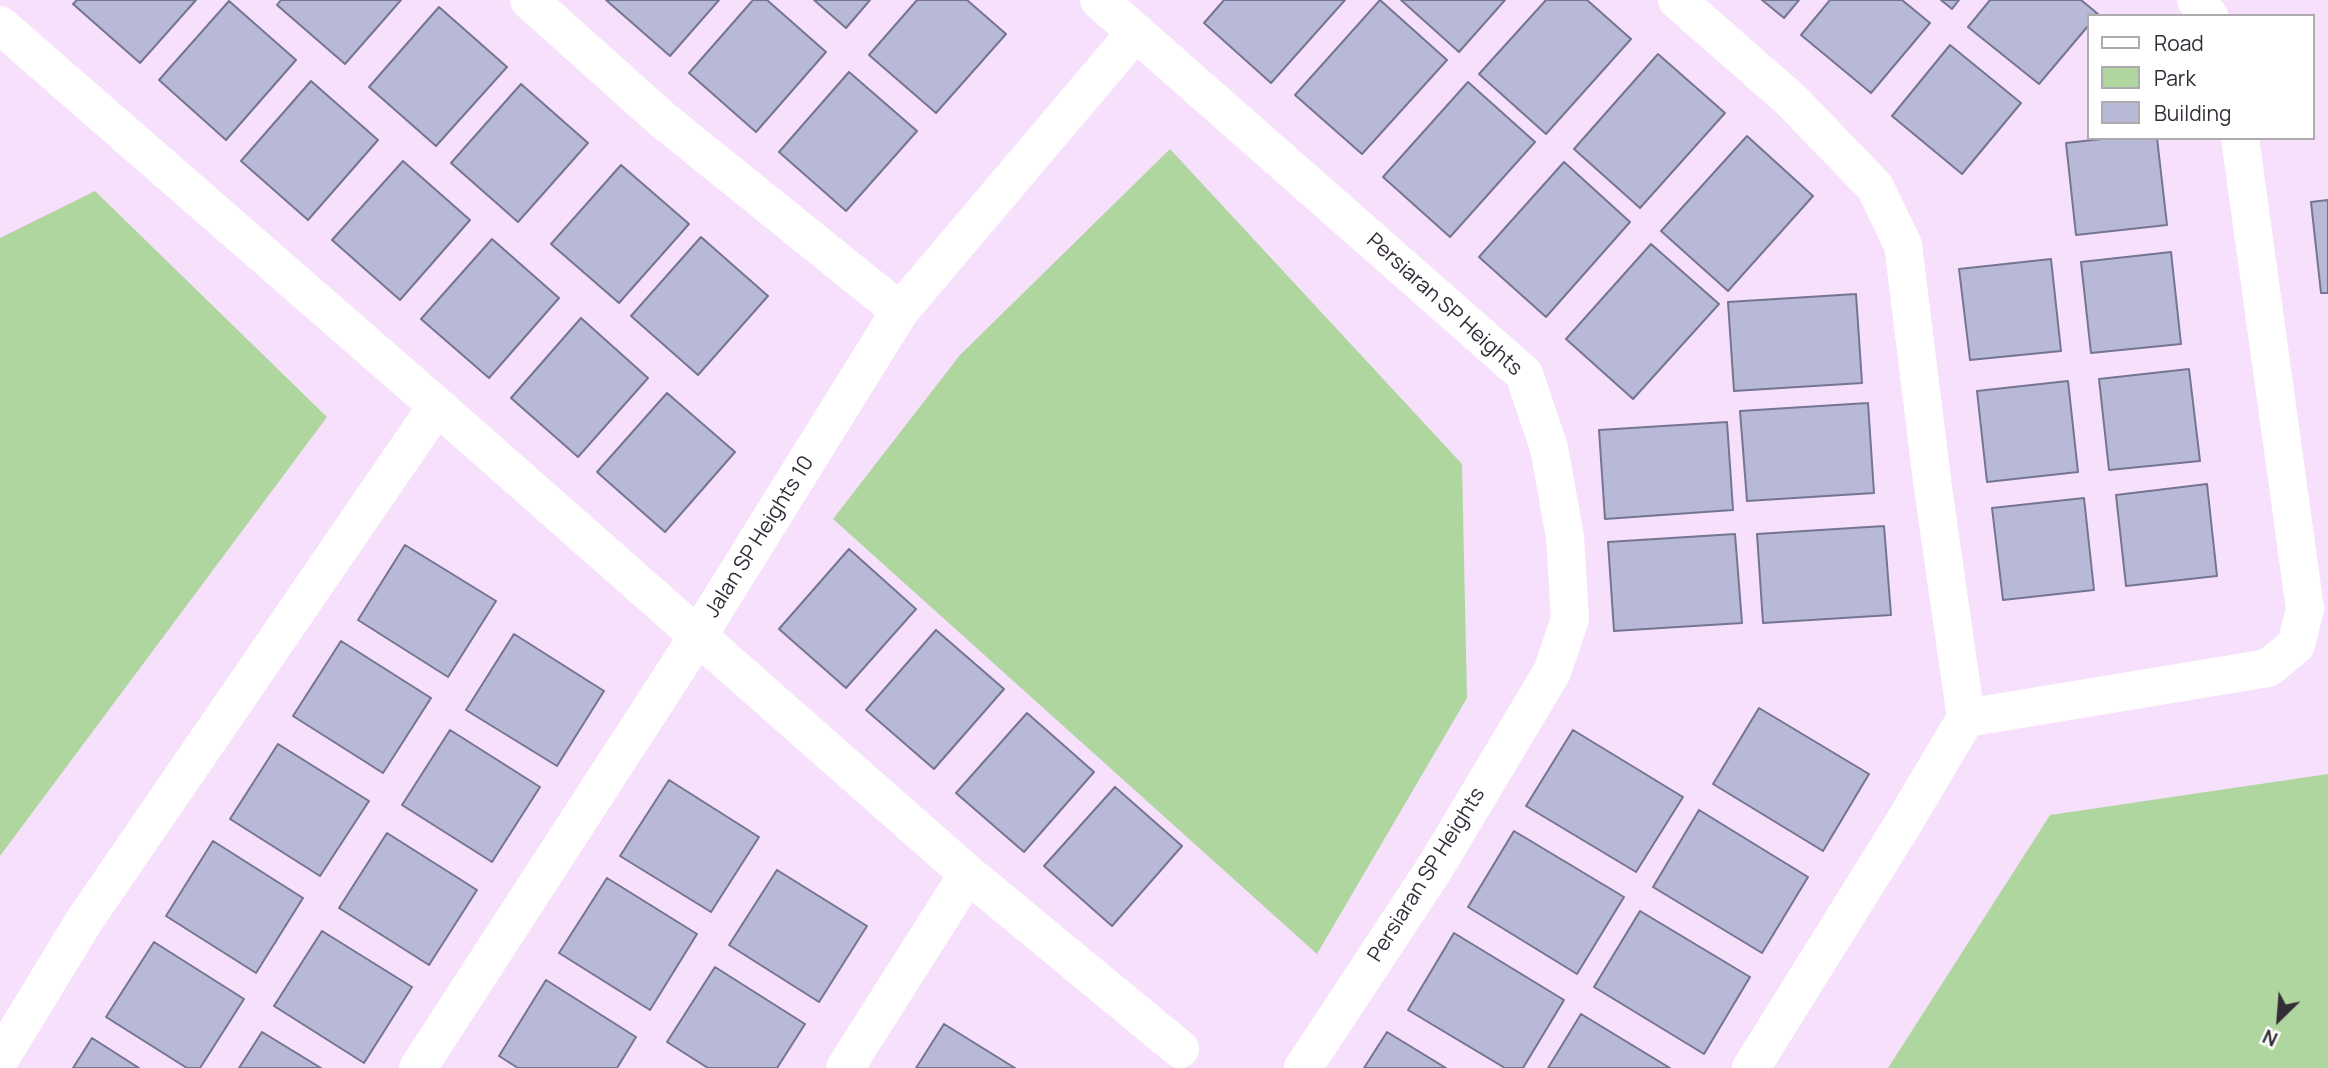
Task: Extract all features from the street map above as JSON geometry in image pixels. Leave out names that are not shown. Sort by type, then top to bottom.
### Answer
[{"type":"street","points":[[529,0],[663,120],[900,311]]},
{"type":"street","name":"Persiaran SP Heights","points":[[1099,0],[1524,374],[1549,448],[1565,537],[1570,618],[1552,672],[1436,866],[1303,1068]]},
{"type":"street","points":[[1677,0],[1791,100],[1875,187],[1903,245],[1933,488],[1966,718],[1751,1068]]},
{"type":"street","points":[[2196,0],[2207,14]]},
{"type":"street","points":[[0,25],[968,874],[1180,1049]]},
{"type":"street","name":"Jalan SP Heights 10","points":[[418,1068],[698,636],[900,311],[1136,32]]},
{"type":"street","points":[[1966,718],[2268,668],[2296,645],[2305,609],[2240,140]]},
{"type":"street","points":[[0,1059],[84,921],[437,406]]},
{"type":"street","points":[[845,1068],[968,874]]},
{"type":"green space","points":[[1170,149],[1462,464],[1467,698],[1317,954],[833,519],[960,355]]},
{"type":"green space","points":[[95,191],[327,417],[0,856],[0,238]]},
{"type":"green space","points":[[2328,774],[2328,1068],[1888,1068],[2050,815]]},
{"type":"building","points":[[77,0],[196,0],[140,63],[73,4]]},
{"type":"building","points":[[281,0],[401,0],[345,64],[277,5]]},
{"type":"building","points":[[606,0],[719,0],[670,56]]},
{"type":"building","points":[[753,0],[767,0],[826,52],[756,132],[689,73]]},
{"type":"building","points":[[814,0],[870,0],[846,28]]},
{"type":"building","points":[[917,0],[967,0],[1006,34],[936,113],[869,55]]},
{"type":"building","points":[[1224,0],[1345,0],[1271,83],[1204,23]]},
{"type":"building","points":[[1380,0],[1447,60],[1362,154],[1295,95]]},
{"type":"building","points":[[1401,0],[1505,0],[1459,52]]},
{"type":"building","points":[[1546,0],[1587,0],[1631,39],[1546,134],[1479,74]]},
{"type":"building","points":[[1762,0],[1799,0],[1784,18]]},
{"type":"building","points":[[1830,0],[1902,0],[1930,23],[1871,93],[1801,35]]},
{"type":"building","points":[[1941,0],[1959,0],[1952,9]]},
{"type":"building","points":[[1990,0],[2081,0],[2098,14],[2086,14],[2086,28],[2039,84],[1968,27]]},
{"type":"building","points":[[229,1],[296,60],[226,140],[159,80]]},
{"type":"building","points":[[439,7],[507,67],[436,146],[369,87]]},
{"type":"building","points":[[1950,45],[2021,103],[1962,174],[1892,116]]},
{"type":"building","points":[[1658,54],[1725,113],[1640,208],[1574,149]]},
{"type":"building","points":[[849,72],[917,131],[846,211],[779,152]]},
{"type":"building","points":[[311,81],[378,140],[308,220],[241,161]]},
{"type":"building","points":[[1468,82],[1535,142],[1450,237],[1383,177]]},
{"type":"building","points":[[521,84],[588,143],[518,222],[451,163]]},
{"type":"building","points":[[1747,136],[1813,196],[1728,291],[1661,231]]},
{"type":"building","points":[[2093,140],[2157,140],[2167,225],[2076,235],[2066,143]]},
{"type":"building","points":[[403,161],[470,220],[400,300],[332,240]]},
{"type":"building","points":[[1564,162],[1630,222],[1546,317],[1479,257]]},
{"type":"building","points":[[621,165],[689,224],[619,303],[551,244]]},
{"type":"building","points":[[2328,200],[2328,293],[2321,293],[2311,202]]},
{"type":"building","points":[[701,237],[768,296],[698,375],[631,316]]},
{"type":"building","points":[[492,239],[559,298],[489,378],[421,319]]},
{"type":"building","points":[[1651,244],[1719,304],[1633,399],[1566,339]]},
{"type":"building","points":[[2171,252],[2181,344],[2091,353],[2081,262]]},
{"type":"building","points":[[2051,259],[2061,351],[1970,360],[1959,269]]},
{"type":"building","points":[[1856,294],[1862,383],[1734,391],[1728,302]]},
{"type":"building","points":[[581,318],[648,378],[578,457],[511,398]]},
{"type":"building","points":[[2189,369],[2200,461],[2109,470],[2099,379]]},
{"type":"building","points":[[2068,381],[2078,472],[1987,482],[1977,391]]},
{"type":"building","points":[[667,393],[735,452],[665,532],[597,472]]},
{"type":"building","points":[[1868,403],[1874,493],[1747,501],[1740,411]]},
{"type":"building","points":[[1727,422],[1733,510],[1605,519],[1599,430]]},
{"type":"building","points":[[2207,484],[2217,576],[2126,586],[2116,495]]},
{"type":"building","points":[[2084,498],[2094,590],[2003,600],[1992,508]]},
{"type":"building","points":[[1884,526],[1891,615],[1763,623],[1757,534]]},
{"type":"building","points":[[1735,534],[1742,623],[1614,631],[1608,542]]},
{"type":"building","points":[[405,545],[496,601],[448,677],[358,620]]},
{"type":"building","points":[[849,549],[916,609],[846,688],[779,629]]},
{"type":"building","points":[[936,630],[1004,689],[934,769],[866,710]]},
{"type":"building","points":[[514,634],[604,691],[557,766],[466,710]]},
{"type":"building","points":[[341,641],[431,698],[383,773],[293,716]]},
{"type":"building","points":[[1759,708],[1869,774],[1823,851],[1713,784]]},
{"type":"building","points":[[1027,713],[1094,772],[1024,852],[956,793]]},
{"type":"building","points":[[450,730],[540,787],[492,862],[402,805]]},
{"type":"building","points":[[1573,730],[1683,797],[1636,872],[1526,806]]},
{"type":"building","points":[[278,744],[369,801],[320,876],[230,819]]},
{"type":"building","points":[[669,780],[759,837],[711,912],[620,856]]},
{"type":"building","points":[[1115,787],[1182,846],[1112,926],[1044,866]]},
{"type":"building","points":[[1699,810],[1808,877],[1762,953],[1653,887]]},
{"type":"building","points":[[1514,831],[1624,897],[1577,974],[1468,907]]},
{"type":"building","points":[[387,833],[477,890],[429,965],[339,908]]},
{"type":"building","points":[[213,841],[303,898],[256,973],[166,916]]},
{"type":"building","points":[[777,870],[867,926],[819,1002],[729,945]]},
{"type":"building","points":[[607,878],[697,934],[650,1010],[559,953]]},
{"type":"building","points":[[1640,911],[1750,977],[1704,1054],[1594,987]]},
{"type":"building","points":[[322,931],[412,987],[364,1063],[274,1006]]},
{"type":"building","points":[[1454,933],[1564,1000],[1523,1068],[1505,1068],[1408,1010]]},
{"type":"building","points":[[154,942],[244,999],[200,1068],[187,1068],[106,1017]]},
{"type":"building","points":[[715,967],[805,1024],[777,1068],[708,1068],[667,1042]]},
{"type":"building","points":[[546,980],[636,1037],[617,1068],[518,1068],[499,1056]]},
{"type":"building","points":[[1581,1014],[1670,1068],[1548,1068]]},
{"type":"building","points":[[944,1024],[1015,1068],[916,1068]]},
{"type":"building","points":[[262,1032],[321,1068],[239,1068]]},
{"type":"building","points":[[1387,1032],[1446,1068],[1364,1068]]},
{"type":"building","points":[[92,1038],[139,1068],[73,1068]]}]
